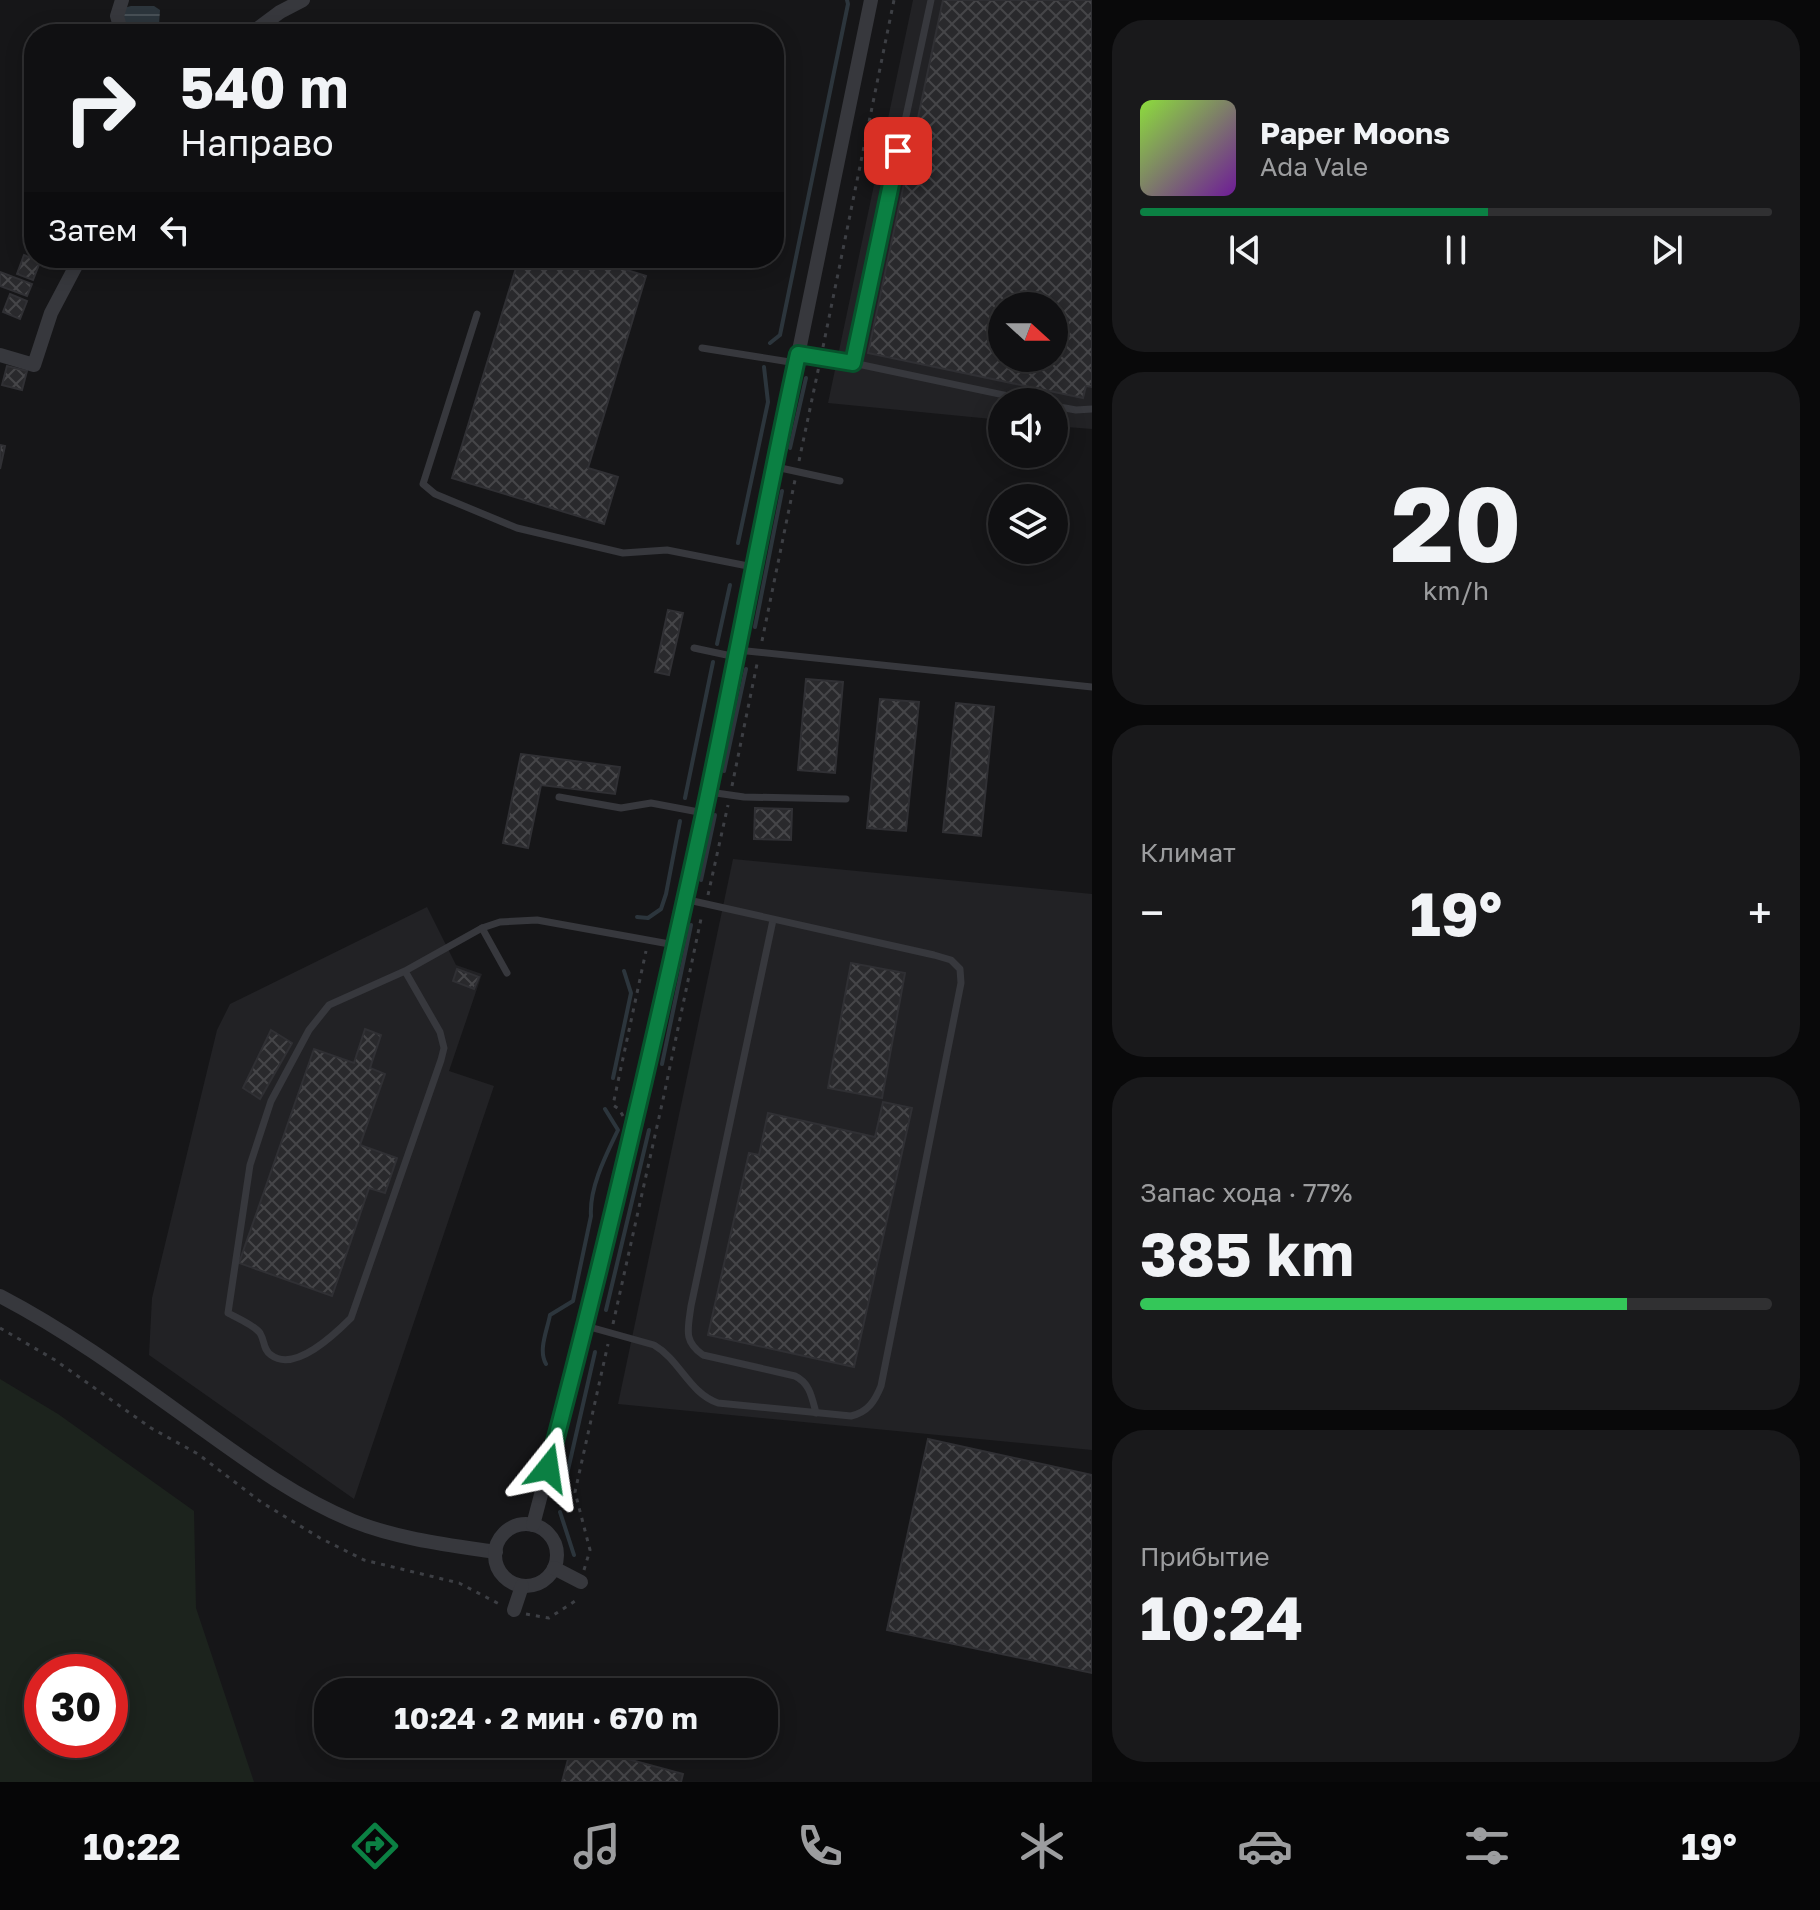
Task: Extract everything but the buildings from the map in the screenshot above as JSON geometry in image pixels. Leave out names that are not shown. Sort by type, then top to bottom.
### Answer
[{"type":"street","points":[[119,24],[117,16],[122,0]]},
{"type":"street","points":[[264,24],[303,0]]},
{"type":"street","points":[[533,1525],[626,1164],[709,792],[871,0]]},
{"type":"street","points":[[0,355],[34,365],[51,313],[75,268]]},
{"type":"street","points":[[0,1296],[87,1347],[238,1455],[311,1501],[374,1529],[496,1552]]},
{"type":"street","points":[[524,1524],[533,1525],[550,1535],[557,1555],[550,1575],[542,1582],[522,1586],[503,1576],[496,1552],[506,1532],[524,1524]]},
{"type":"street","points":[[554,1568],[581,1582]]},
{"type":"street","points":[[514,1610],[522,1586]]},
{"type":"lane","points":[[853,363],[931,0]]},
{"type":"lane","points":[[477,314],[423,484],[435,494],[517,528],[623,553],[667,550],[753,567]]},
{"type":"lane","points":[[702,348],[797,358],[821,357],[988,392]]},
{"type":"lane","points":[[1068,409],[1092,409]]},
{"type":"lane","points":[[774,467],[840,481]]},
{"type":"lane","points":[[694,648],[1092,687]]},
{"type":"lane","points":[[709,792],[744,797],[846,799]]},
{"type":"lane","points":[[559,797],[621,808],[651,803],[704,813]]},
{"type":"lane","points":[[586,1326],[664,1350],[702,1396],[718,1403],[851,1416],[860,1414],[875,1400],[881,1386],[962,976],[956,964],[942,957],[684,899]]},
{"type":"lane","points":[[405,971],[440,1032],[444,1048],[441,1060],[351,1318],[334,1336],[300,1358],[276,1359],[267,1353],[259,1332],[228,1313],[250,1165],[271,1101],[309,1030],[329,1005],[405,971],[482,928],[500,922],[537,920],[675,945]]},
{"type":"lane","points":[[773,920],[688,1330],[689,1341],[703,1355],[803,1380],[808,1385],[816,1413]]},
{"type":"lane","points":[[482,928],[507,973]]},
{"type":"path","points":[[0,1328],[55,1360],[151,1428],[198,1454],[261,1502],[320,1538],[364,1560],[459,1583],[505,1607],[549,1618],[575,1601],[590,1550],[575,1492],[730,795],[894,0]]},
{"type":"path","points":[[624,1120],[619,1109],[613,1105],[649,940]]},
{"type":"path","points":[[656,1102],[662,1103]]},
{"type":"shaded area","points":[[913,0],[1092,0],[1092,429],[1068,427],[1068,388],[988,388],[988,419],[828,403]]},
{"type":"shaded area","points":[[154,6],[160,10],[159,24],[127,24],[121,18],[124,8]]},
{"type":"shaded area","points":[[733,859],[1092,894],[1092,1450],[618,1404]]},
{"type":"shaded area","points":[[427,907],[456,965],[482,974],[449,1071],[494,1086],[354,1499],[149,1355],[152,1298],[217,1030],[230,1004]]},
{"type":"shaded area","points":[[0,1379],[58,1414],[194,1511],[196,1608],[254,1782],[0,1782]]},
{"type":"waterway","points":[[770,343],[780,335],[847,0]]},
{"type":"waterway","points":[[738,543],[768,402],[764,367]]},
{"type":"waterway","points":[[790,448],[806,378]]},
{"type":"waterway","points":[[755,627],[782,491]]},
{"type":"waterway","points":[[717,644],[730,585]]},
{"type":"waterway","points":[[685,798],[713,662]]},
{"type":"waterway","points":[[724,771],[746,669]]},
{"type":"waterway","points":[[701,880],[715,815]]},
{"type":"waterway","points":[[637,917],[648,918],[661,909],[680,821]]},
{"type":"waterway","points":[[662,1064],[691,925]]},
{"type":"waterway","points":[[613,1078],[631,993],[624,971]]},
{"type":"waterway","points":[[546,1364],[543,1347],[550,1315],[573,1301],[596,1183],[618,1130],[605,1109]]},
{"type":"waterway","points":[[606,1310],[649,1130]]},
{"type":"waterway","points":[[562,1496],[595,1352]]},
{"type":"waterway","points":[[560,1512],[574,1555]]},
{"type":"route","points":[[548,1468],[643,1090],[704,813],[798,354],[853,363],[898,151]]}]
